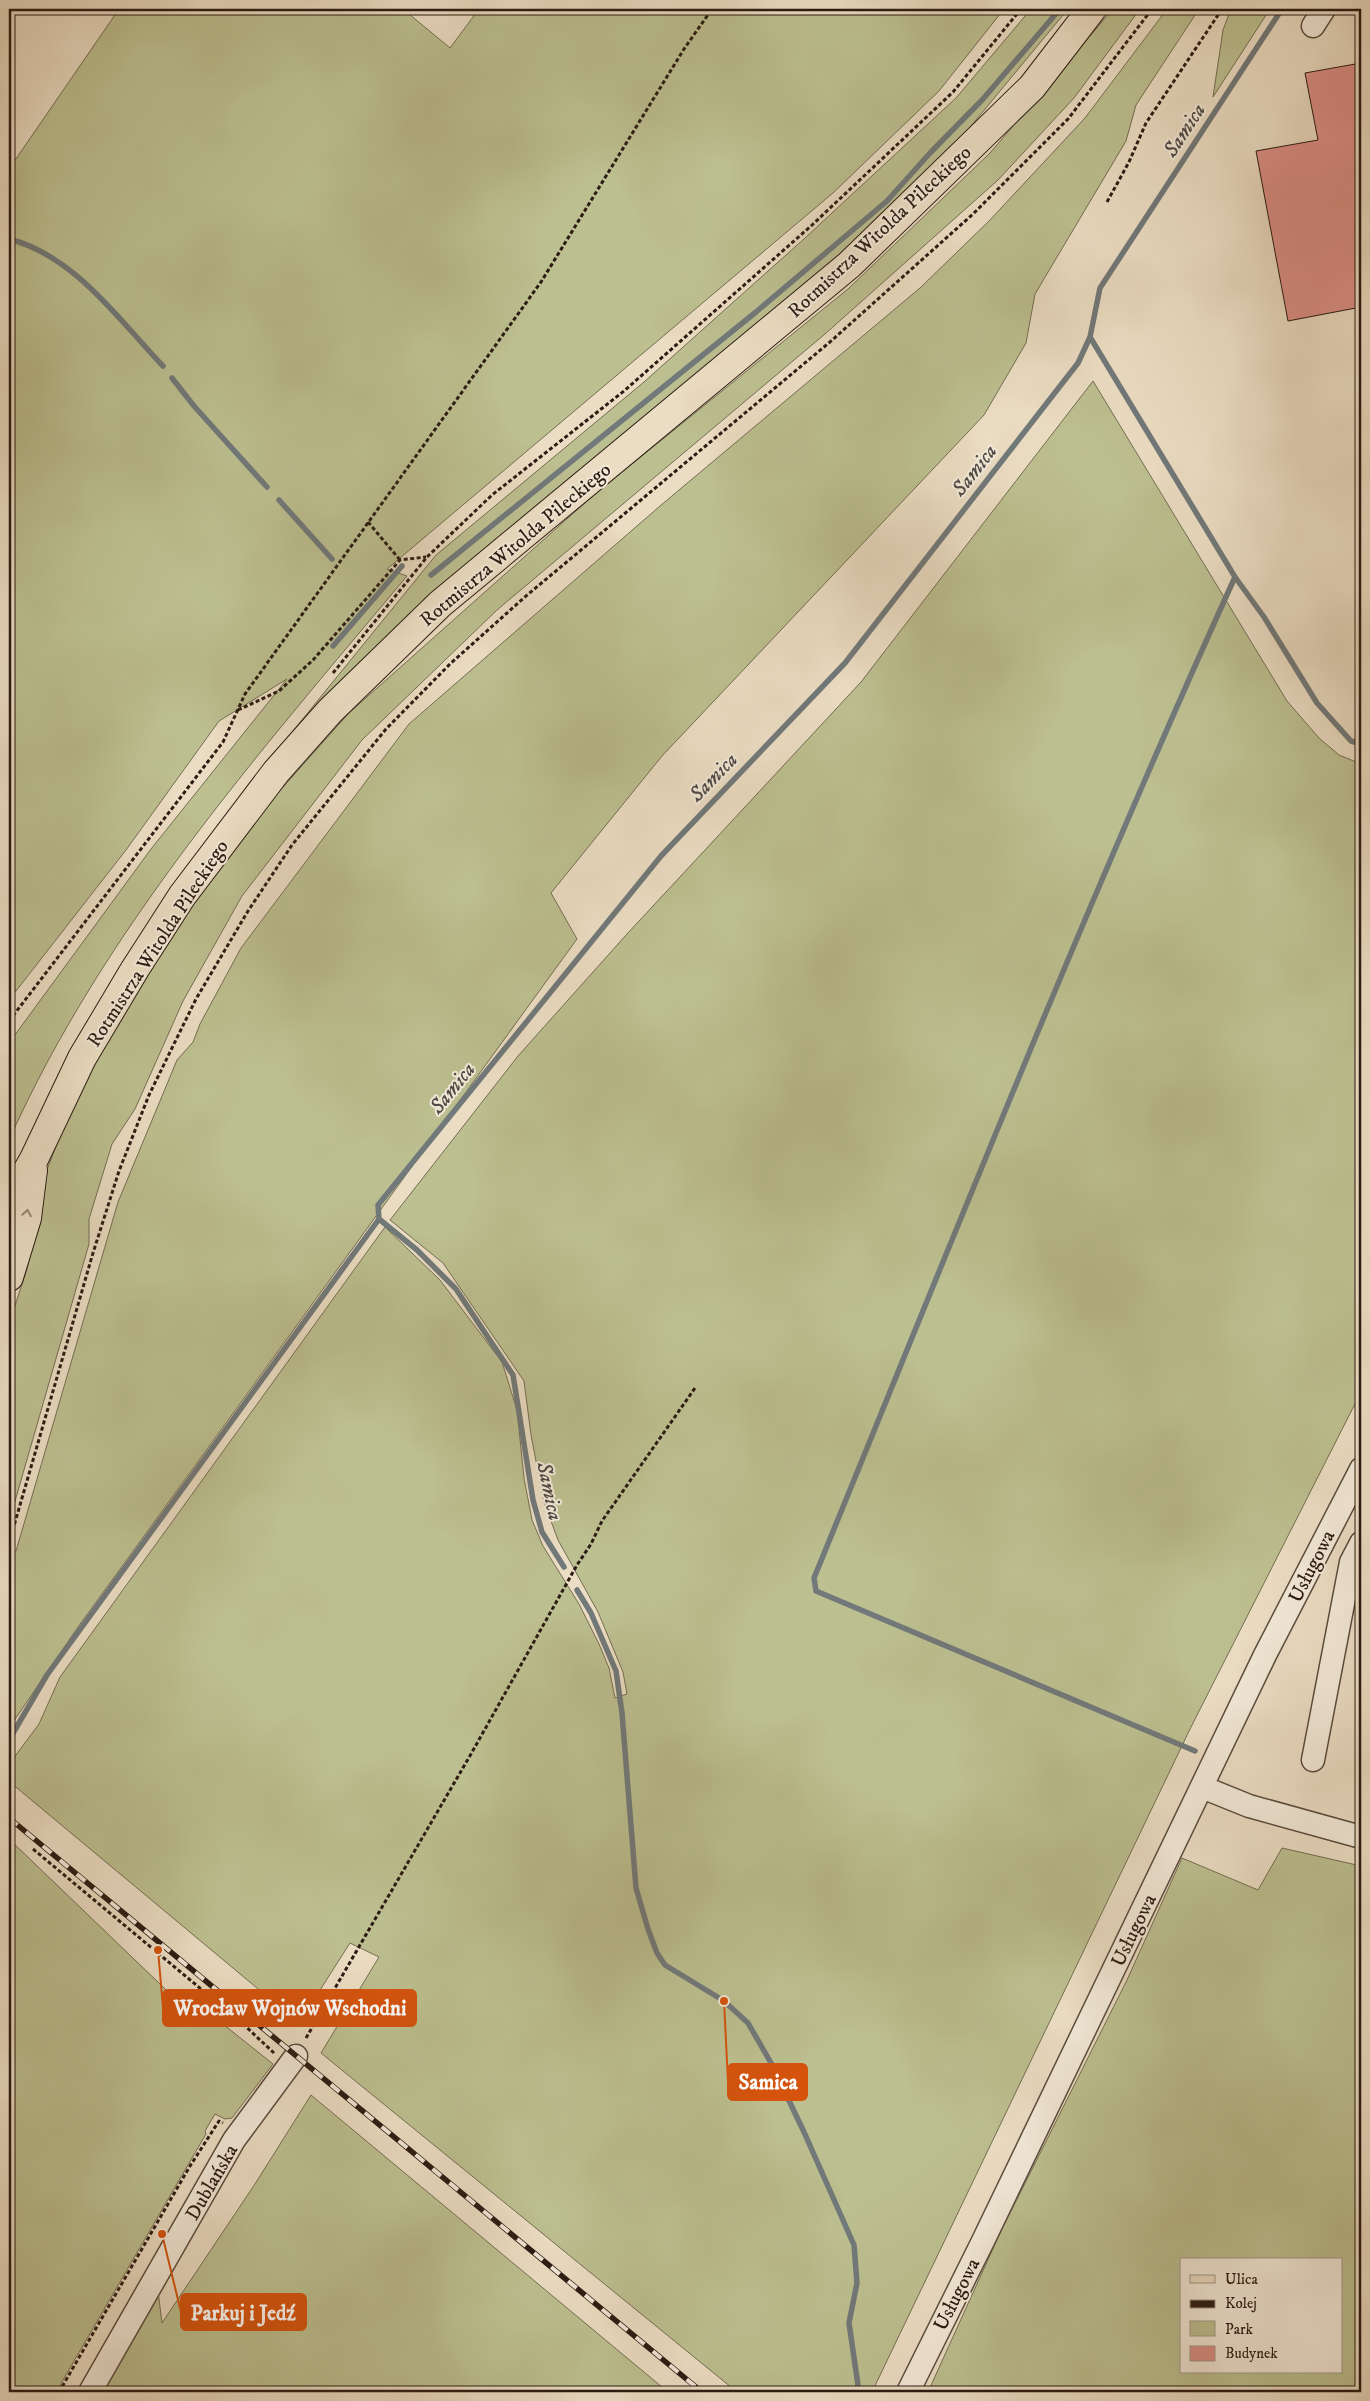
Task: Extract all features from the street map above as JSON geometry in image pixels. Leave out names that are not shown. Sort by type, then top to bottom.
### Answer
[{"type":"main road","name":"Rotmistrza Witolda Pileckiego","points":[[9,1202],[34,1158],[82,1058],[134,969],[182,896],[276,772],[324,718],[440,604],[849,265],[1032,87],[1092,9]]},
{"type":"main road","name":"Rotmistrza Witolda Pileckiego","points":[[9,1277],[27,1218],[34,1158]]},
{"type":"lane","name":"Usługowa","points":[[908,2392],[983,2242],[1265,1655],[1361,1469]]},
{"type":"lane","points":[[1313,1760],[1351,1562],[1361,1543]]},
{"type":"lane","points":[[1202,1787],[1249,1806],[1361,1837]]},
{"type":"lane","name":"Dublańska","points":[[90,2392],[234,2140],[289,2058]]},
{"type":"path","points":[[9,1021],[223,742],[245,694],[540,282],[684,50],[712,9]]},
{"type":"path","points":[[238,710],[279,691],[313,660],[400,560],[427,557],[492,495],[624,391],[811,226],[952,92],[1021,9]]},
{"type":"path","points":[[9,1542],[93,1253],[119,1171],[149,1095],[196,999],[248,911],[292,845],[386,729],[450,664],[526,596],[830,342],[973,214],[1068,119],[1152,9]]},
{"type":"path","points":[[1107,202],[1129,162],[1146,123],[1222,9]]},
{"type":"path","points":[[368,522],[400,560]]},
{"type":"path","points":[[33,1849],[289,2058],[476,1746],[577,1565],[591,1544],[602,1521],[695,1388]]},
{"type":"path","points":[[59,2392],[190,2166],[219,2121],[230,2122]]},
{"type":"green space","points":[[119,9],[403,9],[450,48],[479,9],[1004,9],[939,91],[833,193],[387,569],[407,576],[296,709],[188,844],[138,915],[91,987],[47,1062],[9,1140],[9,1043],[151,849],[287,679],[219,721],[126,850],[9,1000],[9,169]]},
{"type":"green space","points":[[1031,9],[1068,9],[971,126],[842,257],[287,745],[284,742],[436,555],[644,382],[805,238],[956,98]]},
{"type":"green space","points":[[1113,9],[1140,9],[1074,98],[998,180],[825,334],[497,610],[362,740],[242,896],[183,1001],[135,1109],[112,1144],[89,1219],[89,1244],[9,1522],[9,1324],[27,1269],[48,1167],[79,1088],[137,985],[251,823],[349,713],[595,494],[848,289],[990,153]]},
{"type":"green space","points":[[1167,9],[1199,9],[1136,105],[1126,141],[1035,294],[1026,343],[984,415],[662,756],[551,893],[577,939],[78,1627],[9,1728],[9,1562],[16,1551],[118,1202],[177,1060],[193,1042],[200,1024],[241,948],[409,724],[660,506],[920,288],[989,221],[1085,118]]},
{"type":"green space","points":[[1231,9],[1270,9],[1213,97],[1223,30]]},
{"type":"green space","points":[[1093,381],[1287,701],[1319,738],[1339,755],[1361,764],[1361,1392],[1191,1727],[872,2392],[737,2392],[321,2053],[379,1957],[350,1943],[299,2023],[11,1783],[10,1763],[39,1724],[60,1677],[385,1227],[440,1280],[502,1362],[517,1410],[524,1478],[532,1520],[543,1546],[579,1604],[599,1644],[609,1668],[615,1698],[627,1694],[623,1672],[598,1612],[558,1540],[544,1502],[531,1435],[524,1381],[443,1263],[390,1220],[518,1056],[627,934],[861,682]]},
{"type":"green space","points":[[9,1839],[187,2010],[194,2001],[273,2064],[232,2118],[225,2119],[215,2114],[205,2131],[206,2134],[56,2392],[9,2392]]},
{"type":"green space","points":[[1282,1848],[1361,1866],[1361,2392],[928,2392],[1001,2231],[1127,1980],[1182,1858],[1258,1890]]},
{"type":"green space","points":[[311,2095],[668,2392],[100,2392],[158,2291],[162,2323],[255,2184]]},
{"type":"building","points":[[1361,63],[1361,307],[1288,321],[1256,151],[1318,140],[1305,73]]},
{"type":"waterway","points":[[431,575],[756,312],[887,201],[930,153],[983,99],[1060,9]]},
{"type":"waterway","name":"Samica","points":[[564,1567],[542,1532],[533,1500],[513,1375],[456,1289],[417,1250],[379,1219],[378,1205],[661,856],[845,663],[1078,363],[1090,337],[1100,288],[1282,9]]},
{"type":"waterway","points":[[9,239],[33,247],[55,259],[75,274],[94,291],[163,366]]},
{"type":"waterway","points":[[1090,337],[1235,577],[1264,617],[1317,703],[1351,741],[1361,744]]},
{"type":"waterway","points":[[172,378],[194,406],[267,487]]},
{"type":"waterway","points":[[279,500],[332,559]]},
{"type":"waterway","points":[[333,646],[402,566]]},
{"type":"waterway","points":[[1195,1751],[816,1591],[814,1578],[1072,950],[1179,701],[1235,577]]},
{"type":"waterway","points":[[9,1740],[47,1675],[379,1219]]},
{"type":"waterway","name":"Samica","points":[[577,1590],[591,1613],[616,1671],[622,1713],[636,1888],[648,1929],[657,1953],[665,1965],[724,2001],[748,2023],[771,2063],[804,2132],[854,2245],[857,2283],[849,2323],[859,2392]]},
{"type":"railway","points":[[9,1818],[702,2392]]},
{"type":"place","name":"Wrocław Wojnów Wschodni","points":[[158,1950]]},
{"type":"place","name":"Samica","points":[[724,2001]]},
{"type":"place","name":"Parkuj i Jedź","points":[[162,2234]]}]
